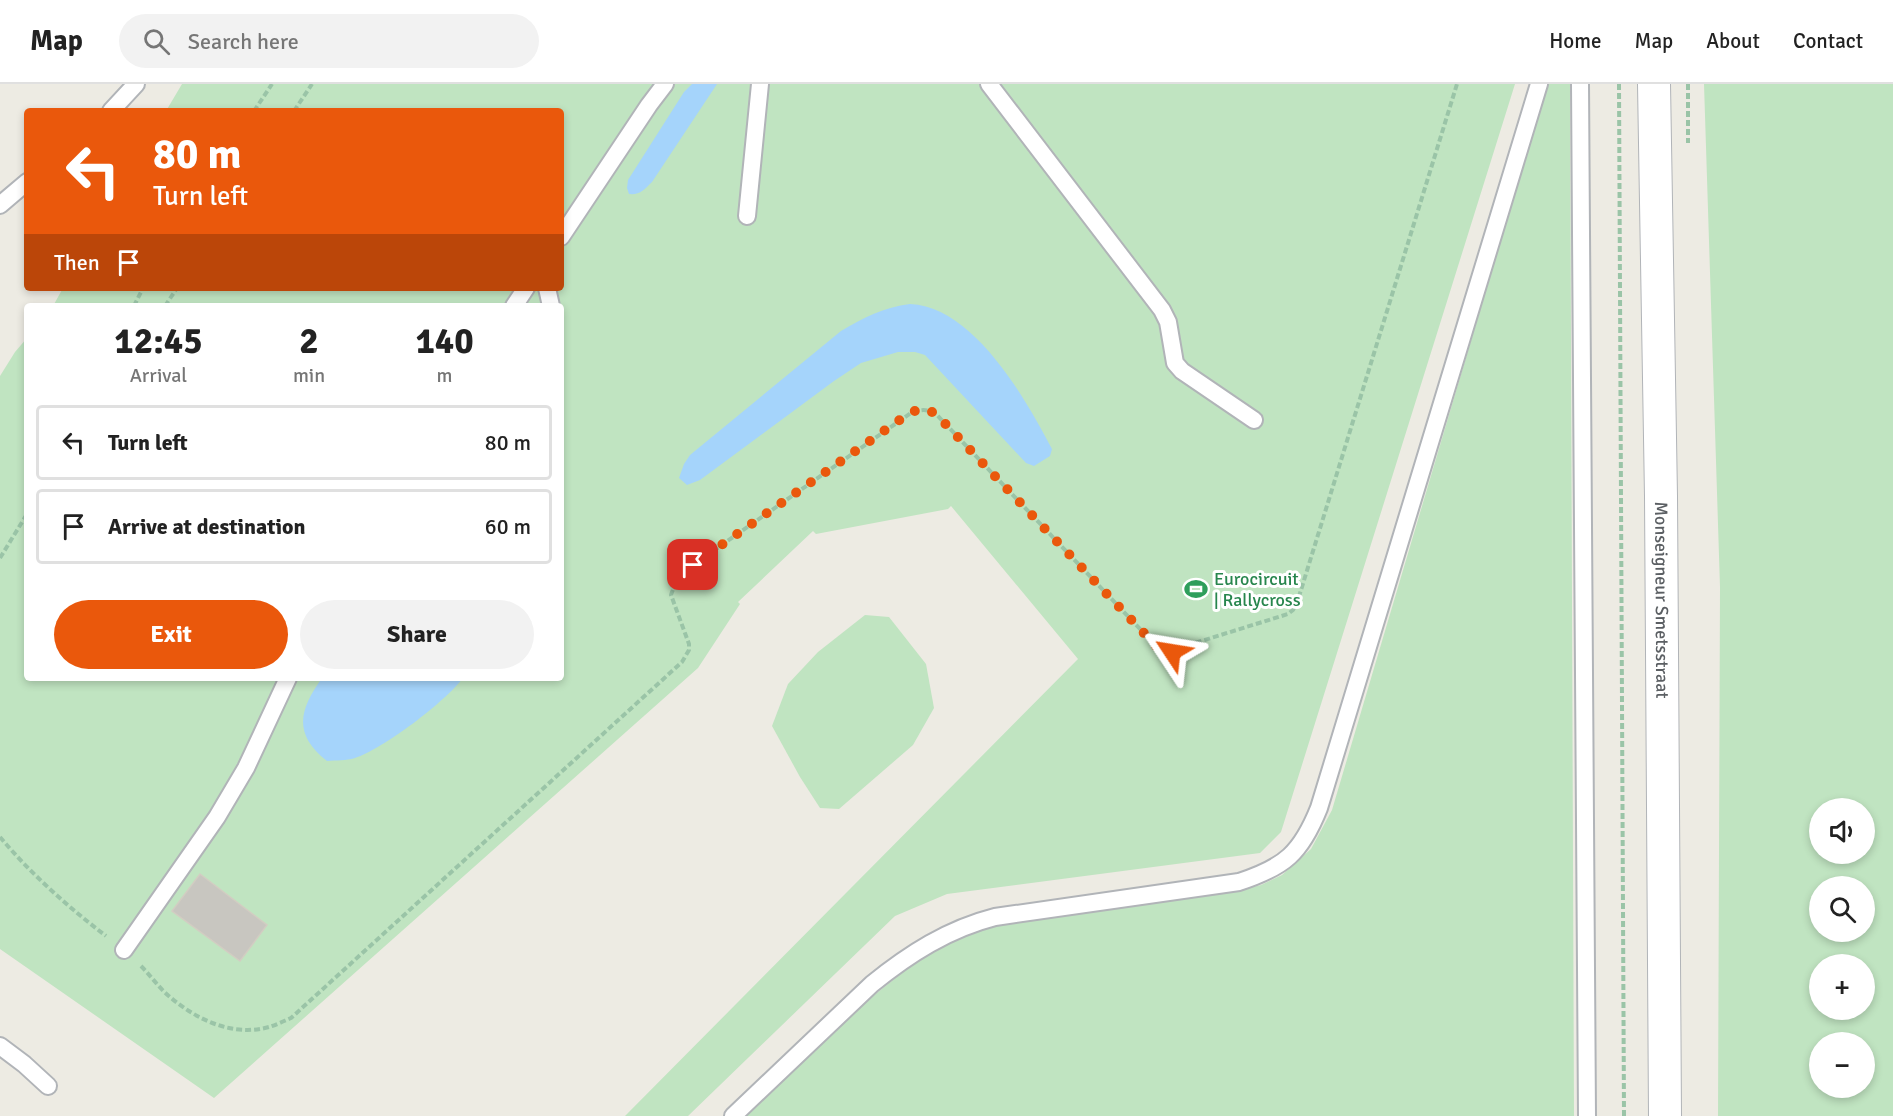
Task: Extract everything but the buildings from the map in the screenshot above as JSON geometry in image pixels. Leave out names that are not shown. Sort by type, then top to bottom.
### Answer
[{"type":"street","name":"Monseigneur Smetsstraat","points":[[1654,84],[1661,508],[1665,1116]]},
{"type":"lane","points":[[114,108],[136,84]]},
{"type":"lane","points":[[564,232],[665,84]]},
{"type":"lane","points":[[747,216],[760,84]]},
{"type":"lane","points":[[989,84],[1162,310],[1168,322],[1175,363],[1182,371],[1254,420]]},
{"type":"lane","points":[[733,1116],[872,984],[896,964],[950,933],[995,917],[1239,882],[1264,873],[1282,863],[1305,839],[1319,808],[1539,84]]},
{"type":"lane","points":[[1580,84],[1587,1116]]},
{"type":"lane","points":[[0,205],[24,185]]},
{"type":"lane","points":[[124,950],[228,799],[246,768],[287,681]]},
{"type":"lane","points":[[0,1046],[48,1086]]},
{"type":"path","points":[[256,108],[272,84]]},
{"type":"path","points":[[296,108],[312,84]]},
{"type":"path","points":[[291,1018],[682,662],[689,650],[689,644],[671,595],[681,577],[693,565],[911,412],[921,409],[936,414],[1159,649],[1166,652],[1288,614],[1293,610],[1457,84]]},
{"type":"path","points":[[1619,84],[1624,1116]]},
{"type":"path","points":[[1688,84],[1689,104]]},
{"type":"path","points":[[0,558],[24,519]]},
{"type":"green space","name":"Eurocircuit | Rallycross","points":[[182,84],[1515,84],[1281,832],[1260,853],[947,894],[895,916],[688,1116],[625,1116],[1078,659],[951,506],[948,509],[816,534],[813,531],[738,602],[740,604],[698,668],[214,1098],[0,949],[0,376],[24,342],[24,681],[564,681],[564,303],[55,303],[61,291],[564,291],[564,108],[168,108]]},
{"type":"green space","points":[[1547,84],[1570,84],[1574,1116],[746,1116],[863,1004],[908,968],[948,943],[989,927],[1261,885],[1282,875],[1311,849],[1332,810]]},
{"type":"green space","points":[[1704,84],[1893,84],[1893,1116],[1718,1116],[1720,587]]},
{"type":"green space","points":[[865,615],[889,617],[926,664],[934,708],[913,745],[839,809],[820,808],[772,726],[788,684],[818,652]]},
{"type":"water","points":[[692,84],[717,84],[652,182],[639,193],[629,194],[628,180],[684,92]]},
{"type":"water","points":[[910,304],[933,309],[955,321],[995,358],[1027,405],[1052,449],[1050,456],[1034,466],[1026,463],[925,355],[915,352],[898,352],[861,363],[700,480],[687,485],[679,478],[690,455],[841,331],[874,314]]},
{"type":"water","points":[[320,681],[460,681],[428,711],[397,735],[367,753],[345,760],[327,761],[316,751],[304,731],[305,711]]},
{"type":"place","name":"Eurocircuit | Rallycross","points":[[1196,589]]},
{"type":"route","points":[[693,565],[711,550],[911,412],[921,409],[928,410],[936,414],[1159,649],[1172,652]]}]
